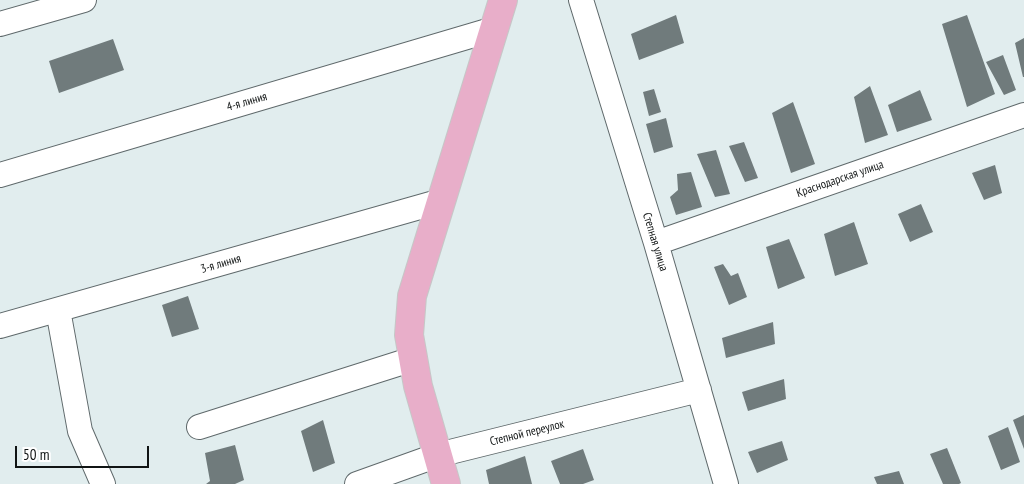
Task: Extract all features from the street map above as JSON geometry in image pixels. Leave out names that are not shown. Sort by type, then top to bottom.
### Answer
[{"type":"main road","points":[[446,484],[418,386],[413,359],[409,335],[412,296],[503,0]]},
{"type":"street","points":[[0,24],[84,0]]},
{"type":"street","name":"Степная улица","points":[[581,0],[656,243],[726,484]]},
{"type":"street","name":"4-я линия","points":[[0,175],[494,29]]},
{"type":"street","name":"Краснодарская улица","points":[[656,243],[1024,115]]},
{"type":"street","name":"3-я линия","points":[[0,326],[441,201]]},
{"type":"street","points":[[58,310],[80,431],[103,484]]},
{"type":"street","points":[[199,427],[413,359]]},
{"type":"street","name":"Степной переулок","points":[[357,484],[438,455],[699,390]]},
{"type":"building","points":[[676,15],[684,43],[639,60],[631,34]]},
{"type":"building","points":[[967,15],[995,94],[967,107],[942,24]]},
{"type":"building","points":[[1024,38],[1024,77],[1023,77],[1015,43]]},
{"type":"building","points":[[113,39],[124,70],[59,93],[49,61]]},
{"type":"building","points":[[1003,55],[1016,90],[1004,95],[986,62]]},
{"type":"building","points":[[870,86],[888,135],[865,143],[854,97]]},
{"type":"building","points":[[654,89],[661,112],[649,116],[643,92]]},
{"type":"building","points":[[920,90],[932,120],[897,132],[888,105]]},
{"type":"building","points":[[793,102],[815,164],[791,173],[772,113]]},
{"type":"building","points":[[666,118],[673,147],[654,153],[646,124]]},
{"type":"building","points":[[744,142],[758,178],[745,182],[729,146]]},
{"type":"building","points":[[716,150],[730,194],[715,197],[697,154]]},
{"type":"building","points":[[995,165],[1002,193],[984,200],[972,173]]},
{"type":"building","points":[[691,172],[702,207],[676,215],[670,197],[678,190],[677,174]]},
{"type":"building","points":[[921,204],[933,232],[910,242],[898,214]]},
{"type":"building","points":[[854,222],[868,264],[835,276],[824,234]]},
{"type":"building","points":[[789,239],[805,278],[778,289],[766,247]]},
{"type":"building","points":[[723,264],[731,276],[738,273],[747,297],[729,305],[714,267]]},
{"type":"building","points":[[188,296],[199,329],[172,337],[162,305]]},
{"type":"building","points":[[773,322],[775,344],[726,358],[722,338]]},
{"type":"building","points":[[784,379],[786,399],[748,411],[742,392]]},
{"type":"building","points":[[1024,415],[1024,449],[1013,420]]},
{"type":"building","points":[[323,420],[335,463],[313,472],[301,431]]},
{"type":"building","points":[[1008,427],[1020,462],[1001,470],[988,436]]},
{"type":"building","points":[[782,441],[788,460],[757,473],[748,452]]},
{"type":"building","points":[[235,445],[244,480],[235,484],[206,484],[210,481],[205,453]]},
{"type":"building","points":[[947,448],[961,483],[959,484],[943,484],[930,454]]},
{"type":"building","points":[[583,449],[594,480],[583,484],[560,484],[551,461]]},
{"type":"building","points":[[525,456],[532,484],[489,484],[486,470]]},
{"type":"building","points":[[899,471],[904,484],[877,484],[874,477]]}]
